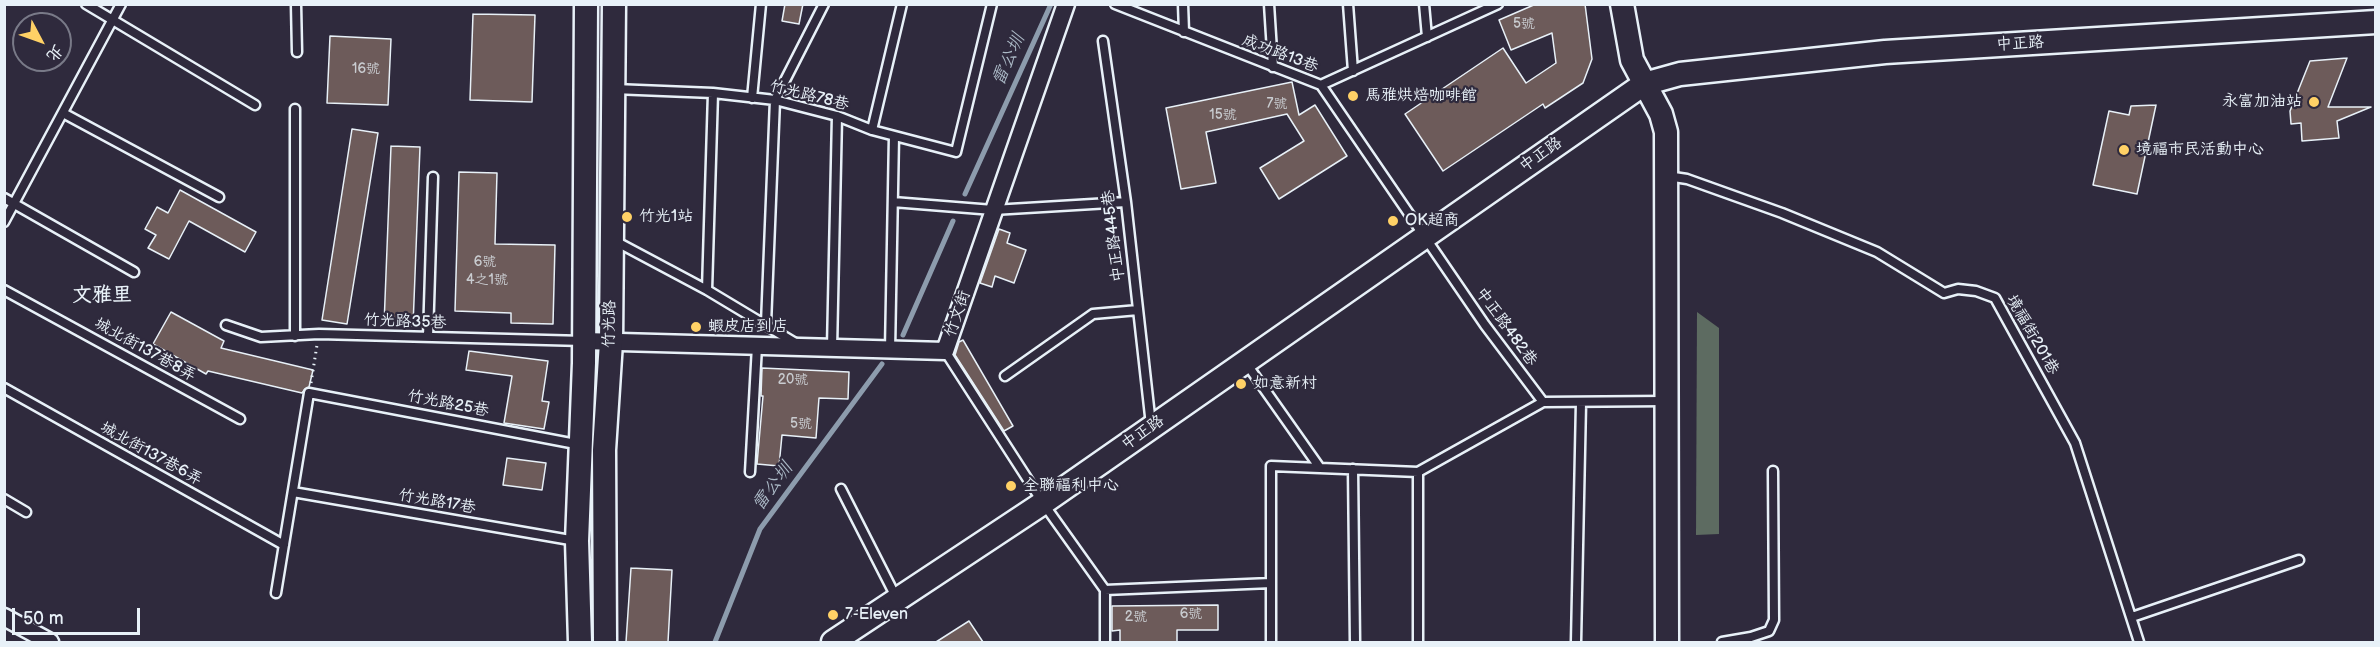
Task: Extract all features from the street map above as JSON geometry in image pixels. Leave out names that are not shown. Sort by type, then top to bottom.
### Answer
[{"type":"street","name":"竹光路","points":[[580,642],[577,541],[584,341],[586,4]]},
{"type":"street","name":"竹光路","points":[[606,642],[604,450],[611,342],[614,4]]},
{"type":"street","name":"竹文街","points":[[584,341],[945,351],[1066,4]]},
{"type":"street","points":[[1622,4],[1632,60],[1662,114],[1666,132],[1667,642]]},
{"type":"street","name":"中正路","points":[[834,642],[1043,503],[1644,84],[1680,74],[1885,52],[2376,22]]},
{"type":"street","points":[[4,617],[50,642]]},
{"type":"lane","points":[[86,4],[255,105]]},
{"type":"lane","points":[[4,222],[121,4]]},
{"type":"lane","points":[[296,4],[297,52]]},
{"type":"lane","points":[[752,98],[761,4]]},
{"type":"lane","points":[[766,324],[775,100],[824,4]]},
{"type":"lane","points":[[872,130],[902,4]]},
{"type":"lane","name":"竹光路78巷","points":[[614,89],[713,93],[775,100],[837,116],[872,130],[956,152],[992,4]]},
{"type":"lane","name":"成功路13巷","points":[[1115,4],[1321,86],[1498,4]]},
{"type":"lane","points":[[1183,4],[1184,32]]},
{"type":"lane","points":[[1269,4],[1273,67]]},
{"type":"lane","points":[[1348,4],[1353,71]]},
{"type":"lane","points":[[1425,4],[1427,37]]},
{"type":"lane","name":"中正路445巷","points":[[1103,41],[1126,202],[1152,427]]},
{"type":"lane","name":"中正路482巷","points":[[1321,86],[1485,325],[1543,402]]},
{"type":"lane","points":[[707,290],[713,93]]},
{"type":"lane","points":[[295,109],[295,336]]},
{"type":"lane","points":[[63,113],[219,197]]},
{"type":"lane","points":[[832,348],[837,116]]},
{"type":"lane","points":[[890,350],[894,136]]},
{"type":"lane","name":"境福街201巷","points":[[1666,176],[1687,179],[1782,213],[1877,252],[1944,293],[1958,289],[1976,291],[1995,298],[2075,443],[2139,642]]},
{"type":"lane","points":[[428,337],[433,177]]},
{"type":"lane","points":[[4,198],[134,272]]},
{"type":"lane","points":[[893,202],[993,210],[1126,202]]},
{"type":"lane","points":[[611,238],[707,290],[803,347]]},
{"type":"lane","name":"城北街137巷8弄","points":[[4,290],[240,419]]},
{"type":"lane","points":[[1005,376],[1093,314],[1138,310]]},
{"type":"lane","name":"竹光路35巷","points":[[226,325],[261,337],[319,334],[584,341]]},
{"type":"lane","points":[[750,472],[757,346]]},
{"type":"lane","points":[[945,351],[1043,503],[1105,590],[1105,642]]},
{"type":"lane","points":[[1245,362],[1320,468]]},
{"type":"lane","name":"城北街137巷6弄","points":[[4,388],[284,545]]},
{"type":"lane","points":[[276,594],[309,393]]},
{"type":"lane","name":"竹光路25巷","points":[[309,393],[581,445]]},
{"type":"lane","points":[[1271,642],[1271,466],[1418,472],[1543,402],[1666,401]]},
{"type":"lane","points":[[1576,642],[1581,403]]},
{"type":"lane","points":[[1353,469],[1356,642]]},
{"type":"lane","points":[[1722,642],[1750,638],[1769,631],[1774,620],[1773,471]]},
{"type":"lane","points":[[1418,472],[1418,642]]},
{"type":"lane","points":[[842,489],[897,600]]},
{"type":"lane","name":"竹光路17巷","points":[[293,492],[577,541]]},
{"type":"lane","points":[[4,500],[26,512]]},
{"type":"lane","points":[[2132,617],[2299,560]]},
{"type":"lane","points":[[1105,590],[1271,583]]},
{"type":"path","points":[[309,393],[319,334]]},
{"type":"green space","points":[[1697,312],[1719,328],[1719,534],[1696,535]]},
{"type":"building","points":[[785,4],[803,4],[799,24],[782,21]]},
{"type":"building","points":[[1536,4],[1585,4],[1592,59],[1583,83],[1545,108],[1543,104],[1443,171],[1405,114],[1503,48],[1526,83],[1556,63],[1552,33],[1511,50],[1499,20]]},
{"type":"building","points":[[473,14],[535,15],[532,102],[470,100]]},
{"type":"building","points":[[330,36],[391,39],[388,105],[327,103]]},
{"type":"building","name":"永富加油站","points":[[2347,58],[2328,107],[2371,107],[2337,121],[2339,138],[2302,141],[2301,123],[2291,124],[2290,111],[2310,61]]},
{"type":"building","points":[[1292,82],[1299,115],[1315,105],[1347,156],[1279,199],[1260,168],[1304,141],[1287,114],[1206,132],[1216,183],[1181,189],[1166,108]]},
{"type":"building","name":"境福市民活動中心","points":[[2156,105],[2137,194],[2093,185],[2109,111],[2129,115],[2131,106]]},
{"type":"building","points":[[352,129],[378,133],[347,324],[322,320]]},
{"type":"building","points":[[391,146],[420,147],[413,326],[384,325]]},
{"type":"building","points":[[459,172],[497,173],[495,244],[555,245],[553,324],[511,323],[511,313],[455,311]]},
{"type":"building","points":[[180,190],[256,232],[245,252],[189,221],[169,259],[148,248],[156,235],[145,229],[157,207],[168,213]]},
{"type":"building","points":[[999,229],[1010,233],[1007,243],[1026,250],[1014,283],[995,276],[992,287],[980,283]]},
{"type":"building","points":[[171,312],[224,341],[221,348],[313,370],[309,387],[302,393],[208,371],[206,374],[153,344]]},
{"type":"building","points":[[963,340],[1013,426],[1004,431],[955,355],[959,342]]},
{"type":"building","points":[[469,351],[548,361],[542,401],[549,402],[544,429],[504,423],[512,376],[466,370]]},
{"type":"building","points":[[762,368],[849,372],[848,399],[819,398],[816,438],[782,435],[779,466],[757,464],[763,396],[761,396]]},
{"type":"building","points":[[507,458],[546,463],[542,490],[503,485]]},
{"type":"building","points":[[631,568],[672,570],[668,642],[626,642]]},
{"type":"building","points":[[1218,605],[1218,630],[1177,630],[1177,642],[1120,642],[1120,630],[1112,631],[1112,606]]},
{"type":"building","points":[[969,621],[983,642],[936,642]]},
{"type":"waterway","name":"雷公圳","points":[[965,194],[1051,4]]},
{"type":"waterway","name":"雷公圳","points":[[903,335],[953,221]]},
{"type":"waterway","name":"雷公圳","points":[[715,642],[760,529],[882,364]]},
{"type":"place","name":"馬雅烘焙咖啡館","points":[[1353,96]]},
{"type":"place","name":"永富加油站","points":[[2314,102]]},
{"type":"place","name":"境福市民活動中心","points":[[2124,150]]},
{"type":"place","name":"竹光1站","points":[[627,217]]},
{"type":"place","name":"OK超商","points":[[1393,221]]},
{"type":"place","name":"蝦皮店到店","points":[[696,327]]},
{"type":"place","name":"如意新村","points":[[1241,384]]},
{"type":"place","name":"全聯福利中心","points":[[1011,486]]},
{"type":"place","name":"7-Eleven","points":[[833,615]]},
{"type":"district","name":"文雅里","points":[[102,296]]}]
